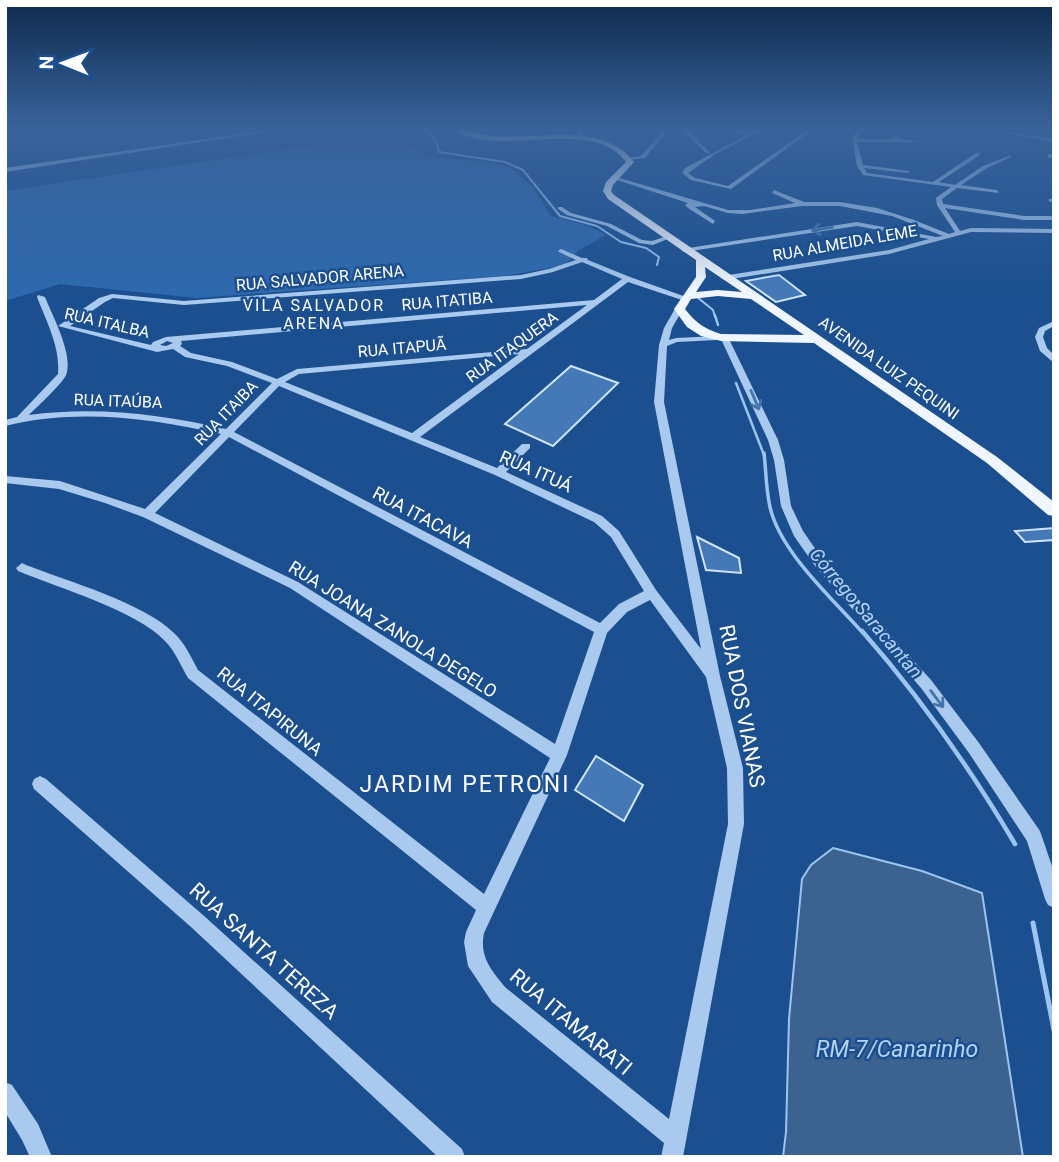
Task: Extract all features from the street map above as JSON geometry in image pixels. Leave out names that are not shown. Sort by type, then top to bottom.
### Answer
[{"type":"main road","points":[[613,182],[607,187],[609,195],[700,261]]},
{"type":"main road","name":"AVENIDA LUIZ PEQUINI","points":[[700,261],[992,460],[1054,511]]},
{"type":"main road","name":"RUA DOS VIANAS","points":[[679,309],[701,277],[700,261]]},
{"type":"main road","points":[[687,297],[718,293],[752,297]]},
{"type":"main road","points":[[679,309],[690,324],[721,339],[760,335],[798,337],[823,344]]},
{"type":"main road","points":[[760,335],[773,327],[776,314]]},
{"type":"street","points":[[628,182],[693,205],[733,212],[803,204],[880,209],[947,235]]},
{"type":"street","points":[[707,182],[729,188],[737,182]]},
{"type":"street","points":[[920,182],[952,189],[996,192]]},
{"type":"street","points":[[958,232],[940,205],[939,198],[962,182]]},
{"type":"street","points":[[952,189],[1007,216]]},
{"type":"street","points":[[774,192],[803,204]]},
{"type":"street","points":[[940,205],[979,204]]},
{"type":"street","points":[[693,205],[713,222]]},
{"type":"street","points":[[560,208],[569,214],[609,225],[641,242],[653,243],[667,238]]},
{"type":"street","points":[[948,217],[1054,218]]},
{"type":"street","points":[[684,250],[857,224],[937,239]]},
{"type":"street","points":[[971,230],[1003,238]]},
{"type":"street","name":"RUA ALMEIDA LEME","points":[[725,278],[889,252],[971,230],[1054,231]]},
{"type":"street","points":[[561,251],[626,279],[687,297]]},
{"type":"street","name":"RUA SALVADOR ARENA","points":[[64,326],[112,296],[184,303],[533,276],[584,259]]},
{"type":"street","name":"RUA ITAQUERA","points":[[413,437],[626,279]]},
{"type":"street","points":[[446,282],[448,295]]},
{"type":"street","points":[[22,417],[62,375],[64,366],[58,338],[41,297]]},
{"type":"street","name":"RUA ITATIBA","points":[[129,341],[172,342],[596,302]]},
{"type":"street","points":[[176,311],[184,303]]},
{"type":"street","name":"RUA DOS VIANAS","points":[[674,1148],[736,824],[735,768],[713,676],[659,402],[663,345],[668,328],[679,309]]},
{"type":"street","points":[[1054,323],[1042,330],[1039,337],[1043,349],[1054,360]]},
{"type":"street","name":"RUA ITALBA","points":[[51,325],[188,355]]},
{"type":"street","points":[[58,338],[83,331]]},
{"type":"street","points":[[663,345],[676,340],[721,339],[773,440],[786,506],[798,533],[819,563],[926,684],[981,757],[1034,838],[1054,899]]},
{"type":"street","points":[[160,349],[172,342]]},
{"type":"street","name":"RUA ITAIBA","points":[[147,514],[278,382],[229,364],[188,355],[172,342]]},
{"type":"street","name":"RUA ITAPUÃ","points":[[278,382],[307,370],[530,351]]},
{"type":"street","name":"RUA ITUÁ","points":[[278,382],[499,473],[598,519],[615,534],[652,593],[713,676]]},
{"type":"street","name":"RUA ITAÚBA","points":[[5,422],[22,417],[98,413],[143,415],[178,420],[229,433]]},
{"type":"street","name":"RUA ITACAVA","points":[[229,433],[601,630]]},
{"type":"street","points":[[499,473],[526,446]]},
{"type":"street","name":"RUA JOANA ZANOLA DEGELO","points":[[5,480],[60,485],[147,514],[294,585],[559,755]]},
{"type":"street","name":"RUA ITAPIRUNA","points":[[22,568],[140,616],[159,627],[170,637],[193,674],[486,908]]},
{"type":"street","name":"RUA ITAMARATI","points":[[652,593],[623,608],[601,630],[559,755],[486,908],[473,942],[473,954],[481,973],[499,995],[674,1148]]},
{"type":"street","name":"RUA SANTA TEREZA","points":[[40,784],[197,921],[454,1157]]},
{"type":"street","points":[[5,1092],[30,1132],[41,1157]]},
{"type":"shaded area","points":[[64,182],[527,182],[551,216],[589,226],[606,235],[579,250],[565,265],[505,276],[196,298],[60,284],[5,301],[5,191]]},
{"type":"water","name":"RM-7/Canarinho","points":[[833,848],[922,871],[982,893],[1023,1157],[783,1157],[789,1019],[802,879],[811,865]]},
{"type":"building","points":[[779,275],[805,295],[776,302],[746,281]]},
{"type":"building","points":[[571,366],[618,383],[553,446],[505,424]]},
{"type":"building","points":[[1054,528],[1054,540],[1025,542],[1015,531]]},
{"type":"building","points":[[697,537],[739,558],[741,573],[706,570]]},
{"type":"building","points":[[596,756],[643,785],[624,821],[575,790]]},
{"type":"waterway","name":"Córrego Saracantan","points":[[533,182],[560,216],[597,226],[621,242],[646,248],[659,257],[657,265]]},
{"type":"waterway","name":"Córrego Saracantan","points":[[697,297],[713,310],[715,317]]},
{"type":"waterway","name":"Córrego Saracantan","points":[[715,315],[718,325]]},
{"type":"waterway","name":"Córrego Saracantan","points":[[736,383],[764,455]]},
{"type":"waterway","name":"Córrego Saracantan","points":[[764,453],[770,507],[785,541],[809,574],[863,633]]},
{"type":"waterway","name":"Córrego Saracantan","points":[[862,631],[904,681],[943,734],[1015,844]]},
{"type":"waterway","name":"Córrego Saracantan","points":[[1033,923],[1054,1030]]},
{"type":"district","name":"VILA SALVADOR ARENA","points":[[314,314]]},
{"type":"district","name":"JARDIM PETRONI","points":[[465,784]]}]
